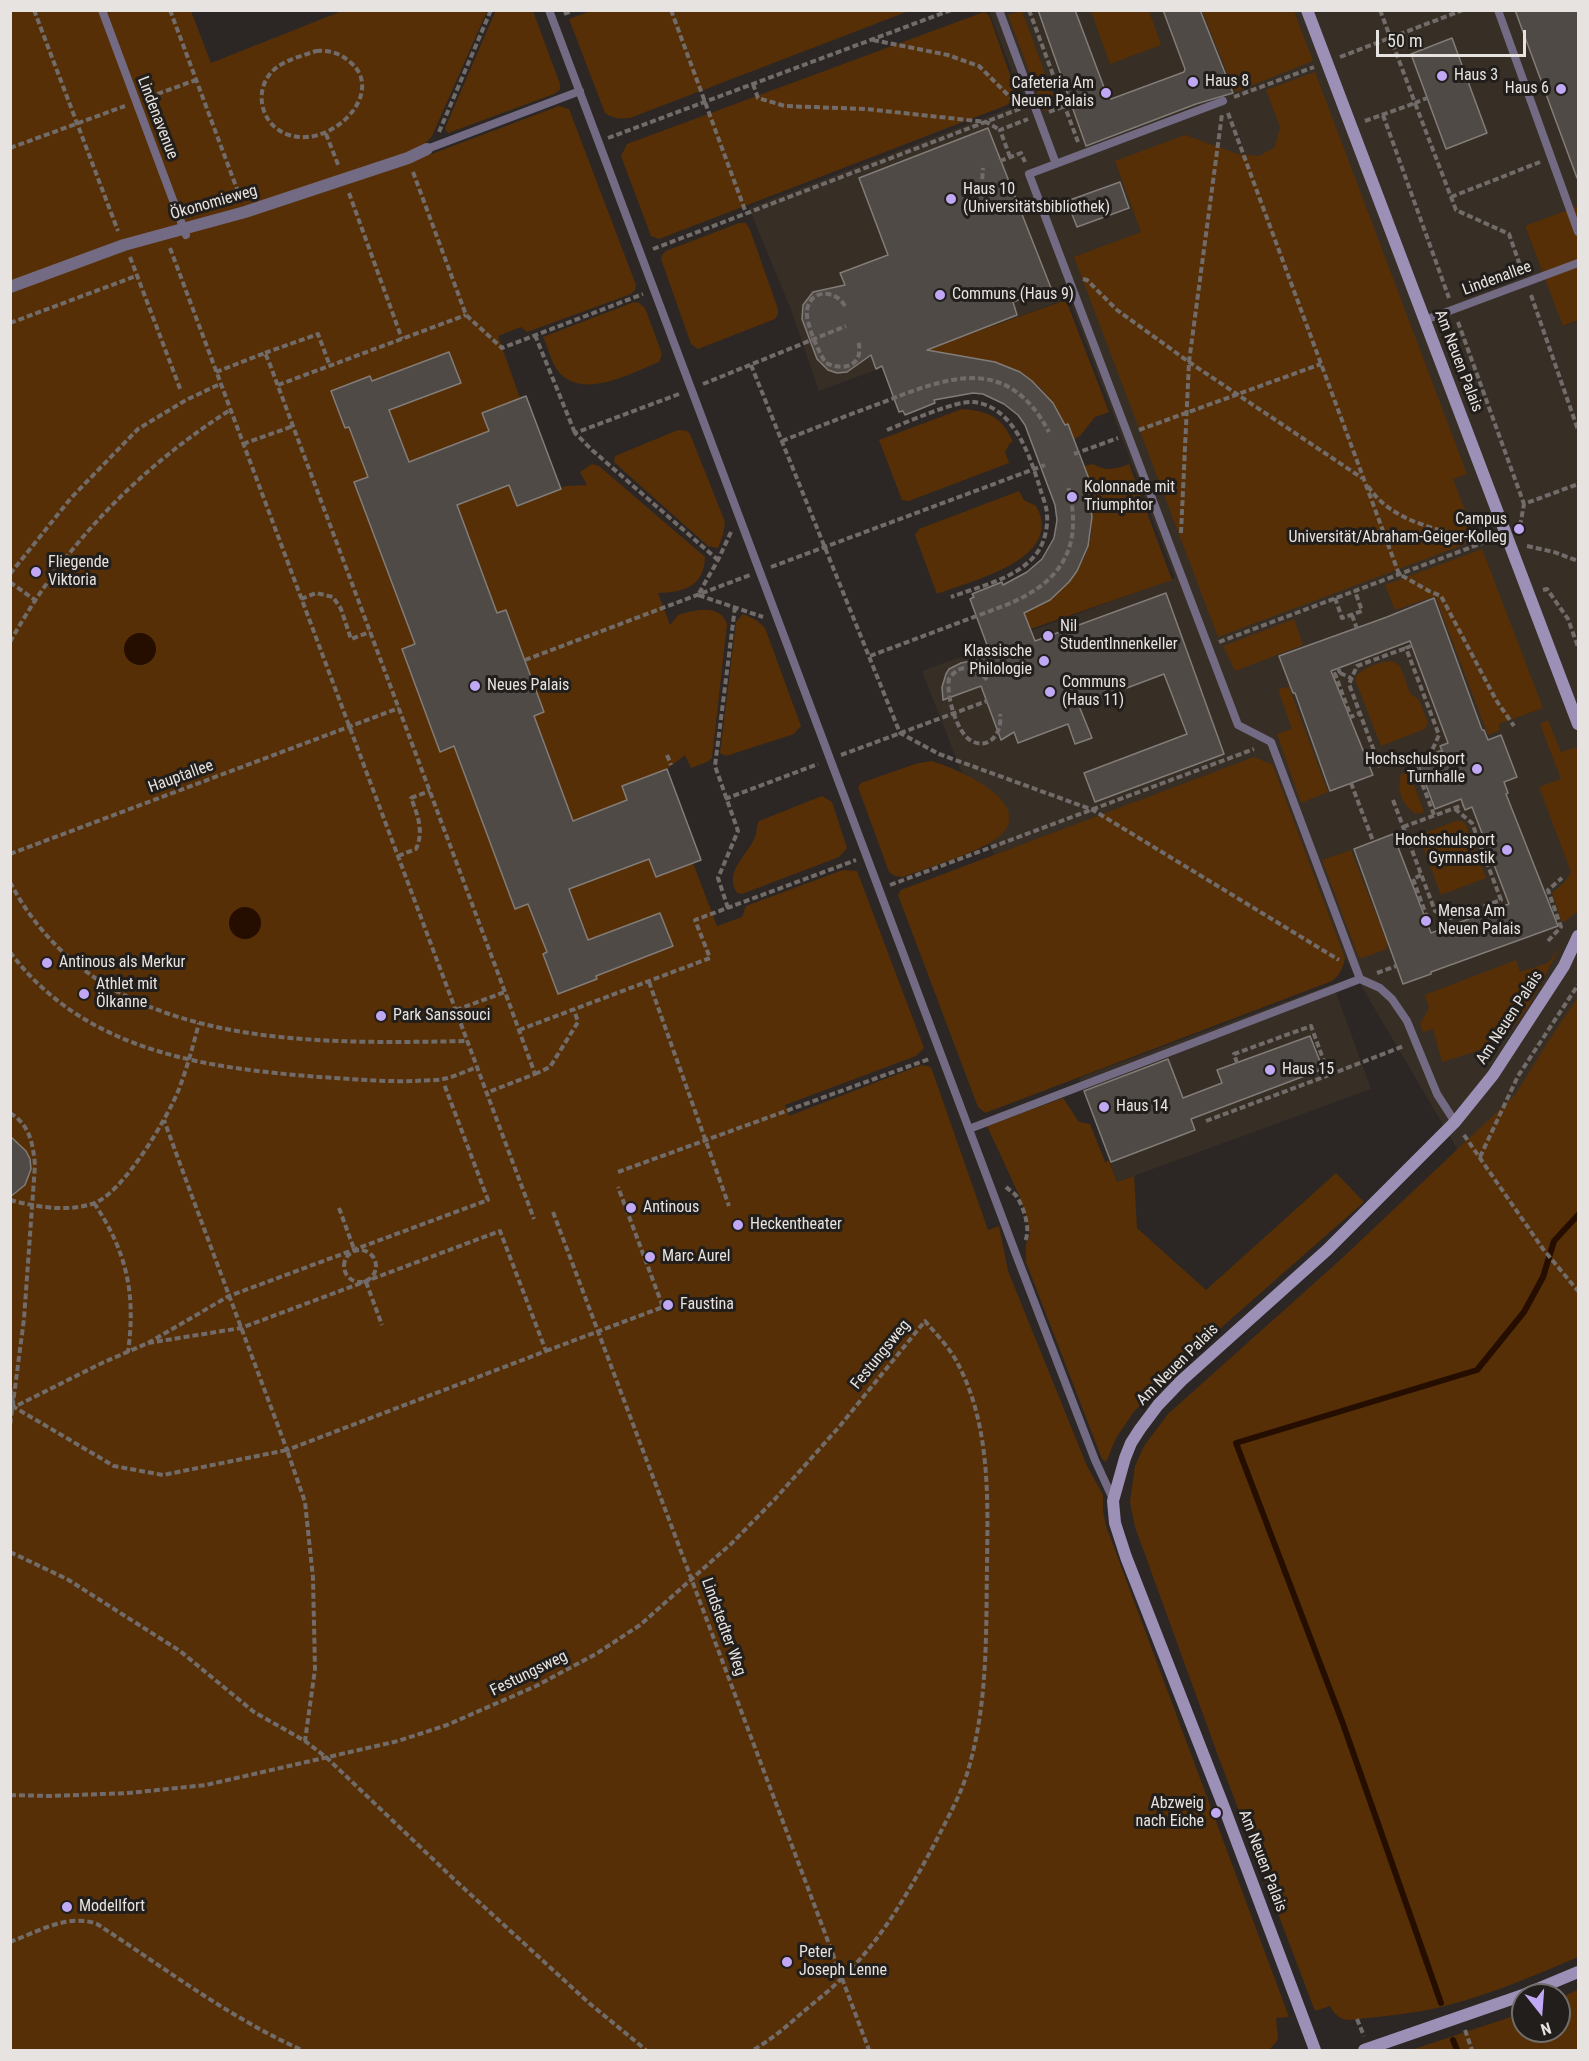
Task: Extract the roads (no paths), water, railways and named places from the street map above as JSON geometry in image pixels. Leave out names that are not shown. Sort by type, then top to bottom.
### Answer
[{"type":"street","name":"Am Neuen Palais","points":[[1307,10],[1578,724]]},
{"type":"street","name":"Ökonomieweg","points":[[10,287],[124,245],[165,234],[185,232],[344,180],[430,148]]},
{"type":"street","name":"Am Neuen Palais","points":[[1315,2050],[1229,1820],[1126,1557],[1115,1523],[1113,1501],[1131,1443],[1158,1405],[1215,1350],[1327,1250],[1455,1122],[1493,1075],[1564,966],[1578,936]]},
{"type":"street","points":[[1552,1983],[1578,1972]]},
{"type":"street","points":[[1364,2050],[1511,1999]]},
{"type":"lane","name":"Lindenavenue","points":[[102,10],[185,232]]},
{"type":"lane","points":[[549,10],[878,890],[1087,1439],[1113,1501]]},
{"type":"lane","points":[[999,10],[1056,164]]},
{"type":"lane","points":[[1498,10],[1578,232]]},
{"type":"lane","points":[[430,148],[580,91]]},
{"type":"lane","points":[[1223,101],[1029,174],[1238,725],[1271,742],[1360,979],[1380,988],[1392,999],[1407,1020],[1437,1094],[1455,1122]]},
{"type":"lane","name":"Lindenallee","points":[[1425,321],[1578,263]]},
{"type":"lane","points":[[969,1129],[1360,979]]},
{"type":"waterway","points":[[1441,2003],[1342,1721],[1236,1443],[1477,1370],[1524,1312],[1543,1277],[1554,1241],[1578,1215]]},
{"type":"waterway","points":[[1453,2040],[1457,2050]]},
{"type":"place","name":"Haus 3","points":[[1442,76]]},
{"type":"place","name":"Haus 8","points":[[1193,82]]},
{"type":"place","name":"Haus 6","points":[[1561,89]]},
{"type":"place","name":"Cafeteria Am Neuen Palais","points":[[1106,93]]},
{"type":"place","name":"Haus 10 (Universitätsbibliothek)","points":[[951,199]]},
{"type":"place","name":"Communs (Haus 9)","points":[[940,295]]},
{"type":"place","name":"Kolonnade mit Triumphtor","points":[[1072,497]]},
{"type":"place","name":"Campus Universität/Abraham-Geiger-Kolleg","points":[[1519,529]]},
{"type":"place","name":"Fliegende Viktoria","points":[[36,572]]},
{"type":"place","name":"Nil StudentInnenkeller","points":[[1048,636]]},
{"type":"place","name":"Klassische Philologie","points":[[1044,661]]},
{"type":"place","name":"Neues Palais","points":[[475,686]]},
{"type":"place","name":"Communs (Haus 11)","points":[[1050,692]]},
{"type":"place","name":"Hochschulsport Turnhalle","points":[[1477,769]]},
{"type":"place","name":"Hochschulsport Gymnastik","points":[[1507,850]]},
{"type":"place","name":"Mensa Am Neuen Palais","points":[[1426,921]]},
{"type":"place","name":"Antinous als Merkur","points":[[47,963]]},
{"type":"place","name":"Athlet mit Ölkanne","points":[[84,994]]},
{"type":"place","name":"Park Sanssouci","points":[[381,1016]]},
{"type":"place","name":"Haus 15","points":[[1270,1070]]},
{"type":"place","name":"Haus 14","points":[[1104,1107]]},
{"type":"place","name":"Antinous","points":[[631,1208]]},
{"type":"place","name":"Heckentheater","points":[[738,1225]]},
{"type":"place","name":"Marc Aurel","points":[[650,1257]]},
{"type":"place","name":"Faustina","points":[[668,1305]]},
{"type":"place","name":"Abzweig nach Eiche","points":[[1216,1813]]},
{"type":"place","name":"Modellfort","points":[[67,1907]]},
{"type":"place","name":"Peter Joseph Lenne","points":[[787,1962]]}]
